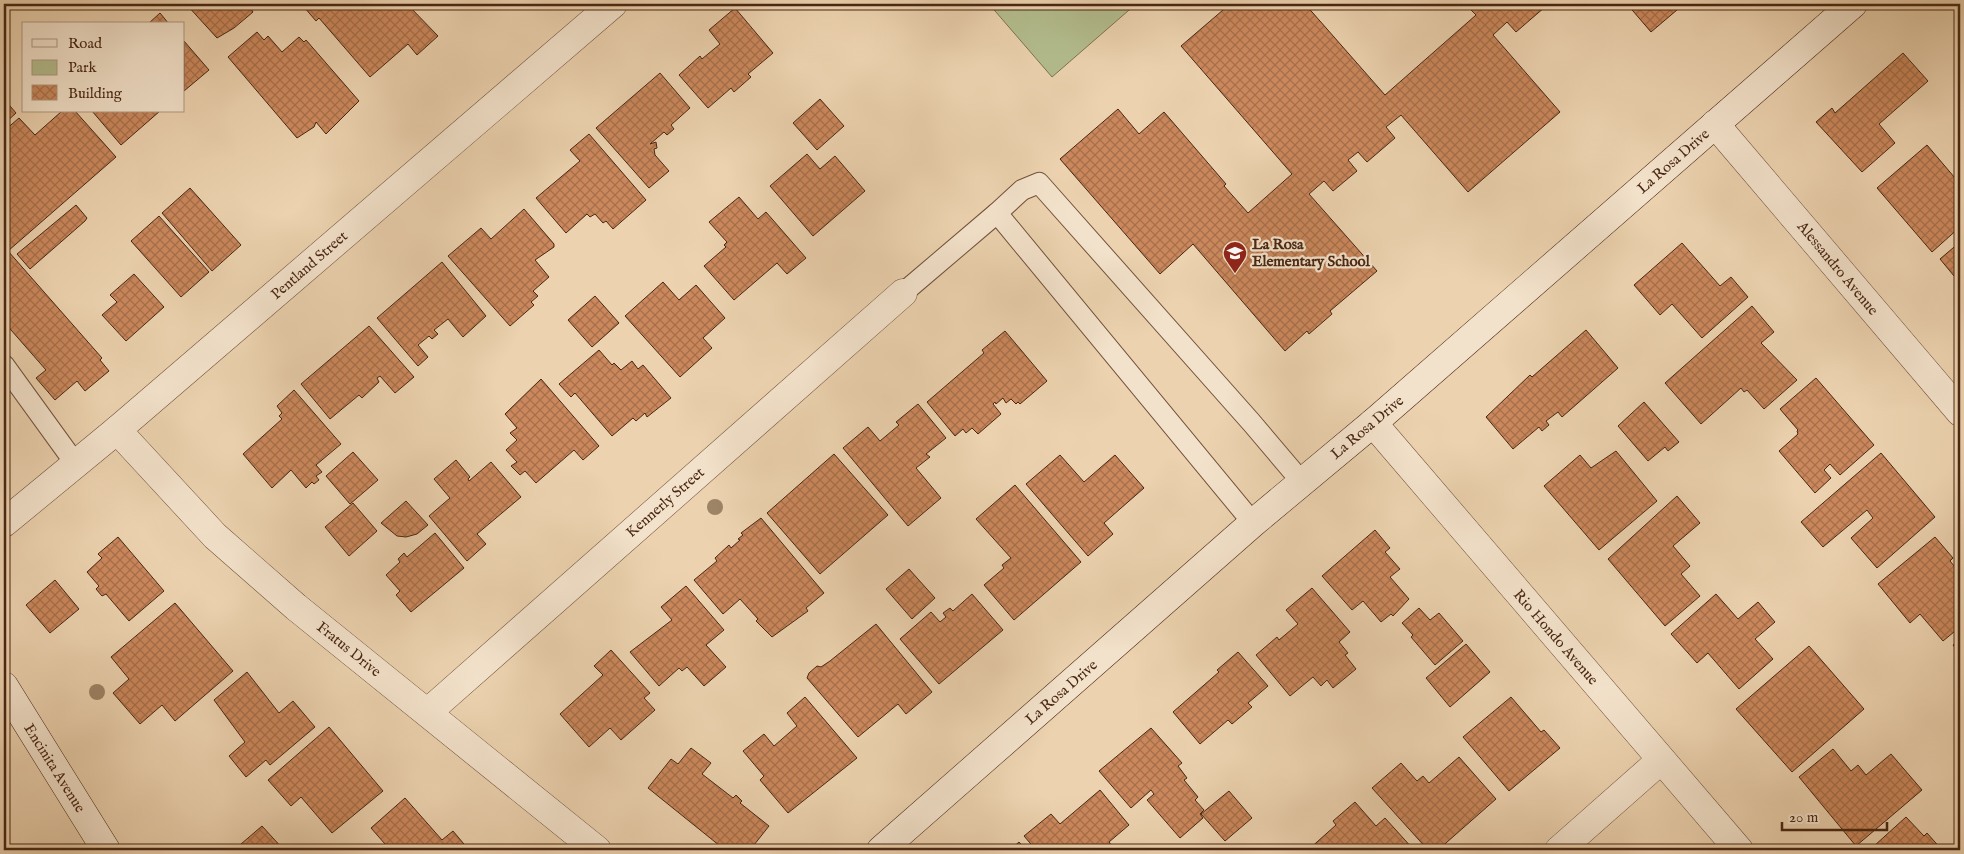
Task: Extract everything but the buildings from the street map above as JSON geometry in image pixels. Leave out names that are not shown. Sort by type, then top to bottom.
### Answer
[{"type":"street","name":"Pentland Street","points":[[4,523],[117,430],[613,4]]},
{"type":"street","name":"La Rosa Drive","points":[[881,850],[1253,522],[1373,423],[1853,4]]},
{"type":"street","name":"Alessandro Avenue","points":[[1715,124],[1960,412]]},
{"type":"street","name":"Kennerly Street","points":[[428,712],[903,293]]},
{"type":"street","name":"Rio Hondo Avenue","points":[[1373,423],[1739,850]]},
{"type":"street","name":"Fratus Drive","points":[[117,430],[215,536],[296,607],[597,850]]},
{"type":"street","name":"Encinita Avenue","points":[[4,686],[106,850]]},
{"type":"street","points":[[1559,850],[1661,760]]},
{"type":"lane","points":[[903,293],[1022,190],[1039,183],[1301,481]]},
{"type":"lane","points":[[997,213],[1253,522]]},
{"type":"lane","points":[[4,365],[75,463]]},
{"type":"green space","points":[[989,4],[1136,4],[1052,77]]},
{"type":"place","name":"La Rosa Elementary School","points":[[1235,274]]}]
